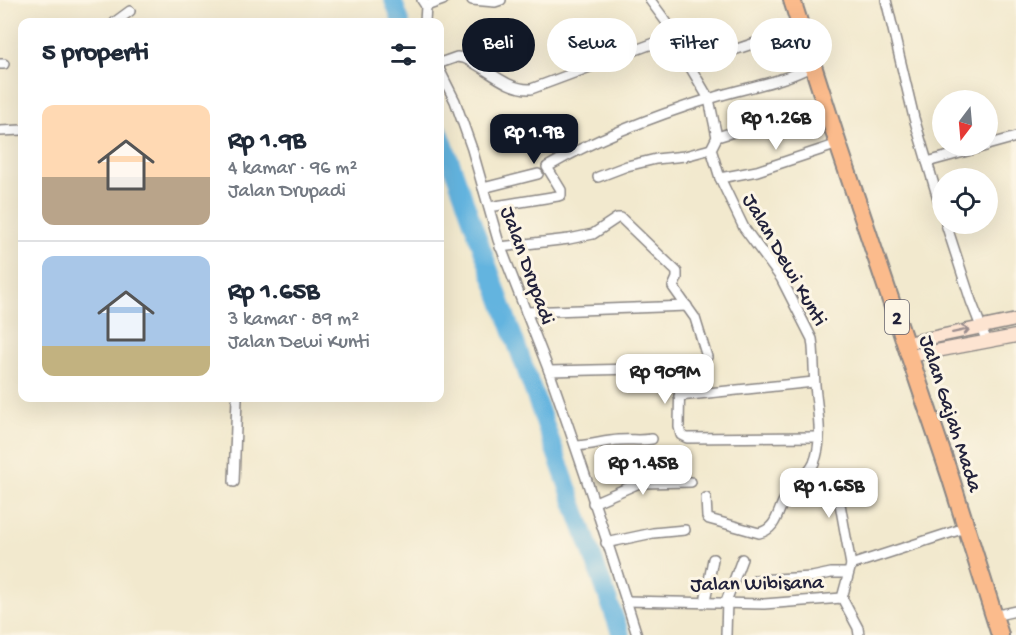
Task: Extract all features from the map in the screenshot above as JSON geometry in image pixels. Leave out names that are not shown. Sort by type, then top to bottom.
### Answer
[{"type":"highway","name":"Jalan Gajah Mada","points":[[792,0],[797,18]]},
{"type":"highway","name":"Jalan Gajah Mada","points":[[814,72],[908,350],[1000,635]]},
{"type":"street","points":[[425,18],[424,3],[443,0]]},
{"type":"street","points":[[472,0],[495,2],[501,0]]},
{"type":"street","points":[[650,0],[663,18]]},
{"type":"street","points":[[886,0],[914,118],[932,179]]},
{"type":"street","points":[[120,18],[130,11]]},
{"type":"street","points":[[444,62],[464,57],[510,84],[523,89],[531,89],[649,45]]},
{"type":"street","points":[[598,177],[627,166],[711,149],[717,137],[709,99],[693,72]]},
{"type":"street","points":[[489,207],[561,195],[561,190],[547,167],[608,137],[709,99],[801,72]]},
{"type":"street","name":"Jalan Drupadi","points":[[444,79],[455,101],[500,247],[549,370],[576,447],[626,601]]},
{"type":"street","points":[[717,137],[826,104]]},
{"type":"street","points":[[0,131],[18,130]]},
{"type":"street","points":[[998,142],[1016,137]]},
{"type":"street","points":[[720,178],[757,171],[838,144]]},
{"type":"street","name":"Jalan Dewi Kunti","points":[[711,149],[720,178],[744,228],[781,278],[812,339],[819,437],[813,465],[807,473]]},
{"type":"street","points":[[927,162],[948,156]]},
{"type":"street","points":[[483,188],[538,174]]},
{"type":"street","points":[[500,247],[593,234],[617,218],[621,218],[677,272],[673,287],[695,318],[707,357],[680,368],[549,370]]},
{"type":"street","points":[[949,234],[987,342]]},
{"type":"street","points":[[526,312],[687,306]]},
{"type":"street","points":[[908,350],[982,326],[1016,320]]},
{"type":"street","points":[[908,350],[987,342],[1016,336]]},
{"type":"street","points":[[680,368],[679,432],[687,438],[819,437]]},
{"type":"street","points":[[679,396],[814,382]]},
{"type":"street","points":[[234,482],[237,402]]},
{"type":"street","points":[[576,447],[619,440],[652,439]]},
{"type":"street","points":[[706,498],[707,518],[762,532],[774,524],[786,494],[807,473],[837,499],[840,504],[850,569],[812,577],[756,580]]},
{"type":"street","points":[[593,503],[639,483],[690,482]]},
{"type":"street","name":"Jalan Wibisana","points":[[626,601],[769,604],[842,598],[850,569],[965,528]]},
{"type":"street","points":[[606,543],[653,533],[685,530]]},
{"type":"street","points":[[705,602],[713,559]]},
{"type":"street","points":[[726,635],[728,591],[742,559]]},
{"type":"street","points":[[842,598],[858,628],[859,635]]},
{"type":"street","points":[[626,601],[637,635]]},
{"type":"street","points":[[993,616],[1016,611]]},
{"type":"waterway","points":[[393,0],[400,18]]},
{"type":"waterway","points":[[444,143],[621,635]]}]
